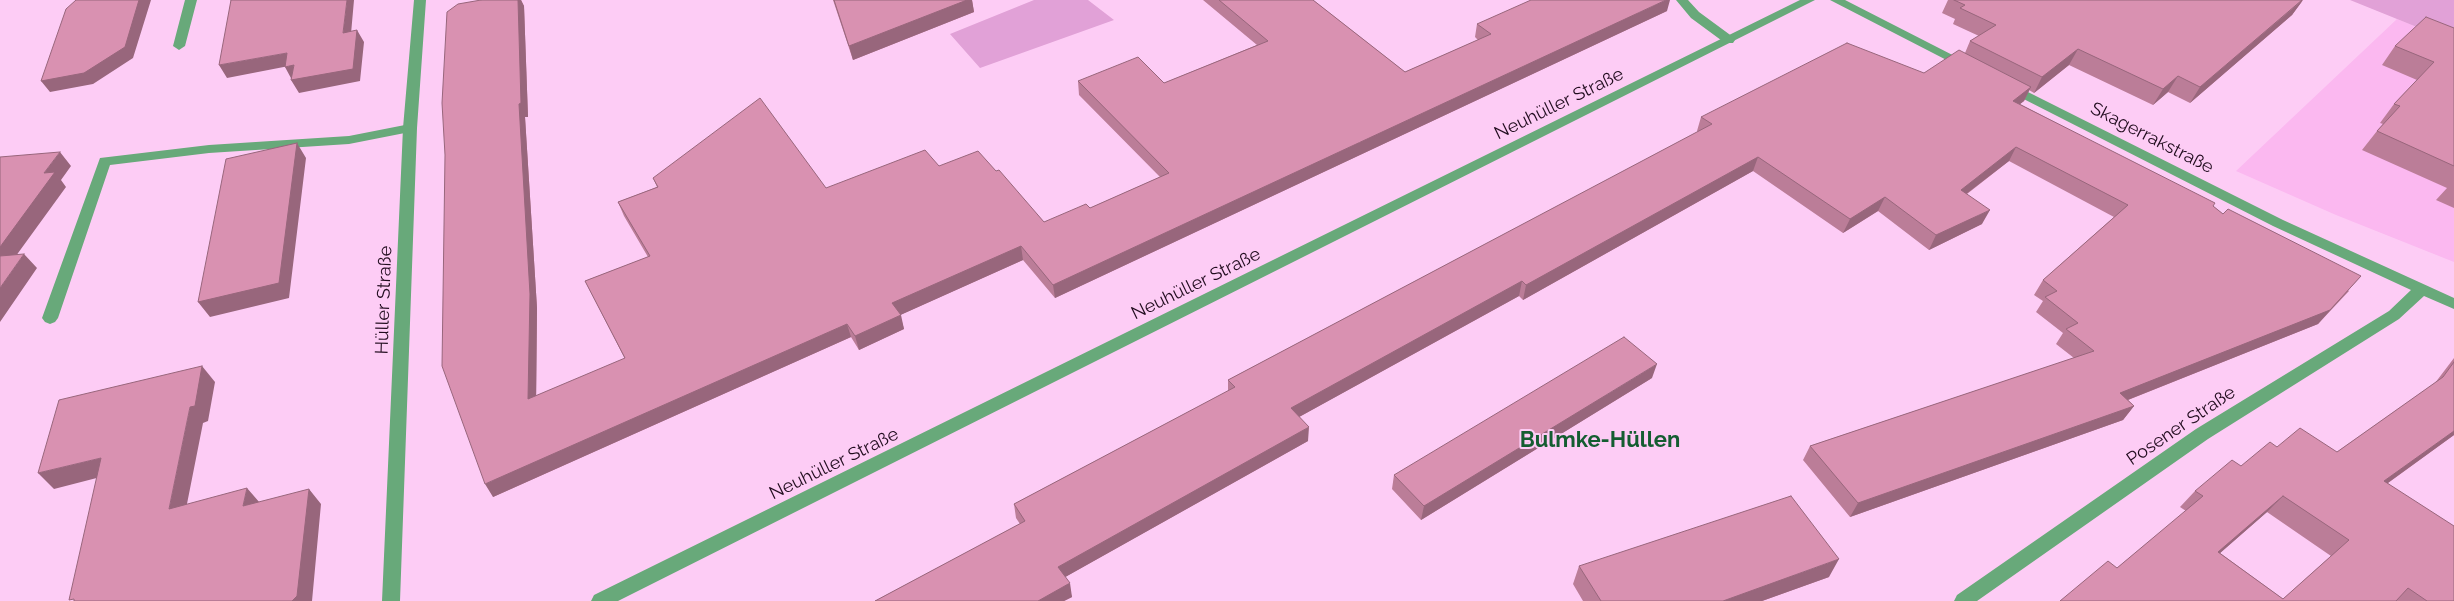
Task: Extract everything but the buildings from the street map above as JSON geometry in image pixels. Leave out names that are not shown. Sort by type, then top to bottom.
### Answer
[{"type":"street","points":[[179,46],[191,0]]},
{"type":"street","points":[[1682,0],[1695,15],[1729,40]]},
{"type":"street","name":"Neuhüller Straße","points":[[600,601],[1809,0]]},
{"type":"street","name":"Skagerrakstraße","points":[[1836,0],[2278,223],[2454,304]]},
{"type":"street","name":"Hüller Straße","points":[[391,601],[410,128],[424,1]]},
{"type":"street","points":[[50,318],[105,161],[209,149],[350,140],[410,128]]},
{"type":"street","name":"Posener Straße","points":[[1963,601],[2202,434],[2394,315],[2422,288]]},
{"type":"shaded area","points":[[1034,0],[1088,0],[1114,20],[980,68],[950,34]]},
{"type":"shaded area","points":[[2350,0],[2454,0],[2454,42],[2397,19]]},
{"type":"shaded area","points":[[2397,19],[2454,42],[2454,262],[2336,215],[2236,171]]},
{"type":"district","name":"Bulmke-Hüllen","points":[[1600,440]]}]
